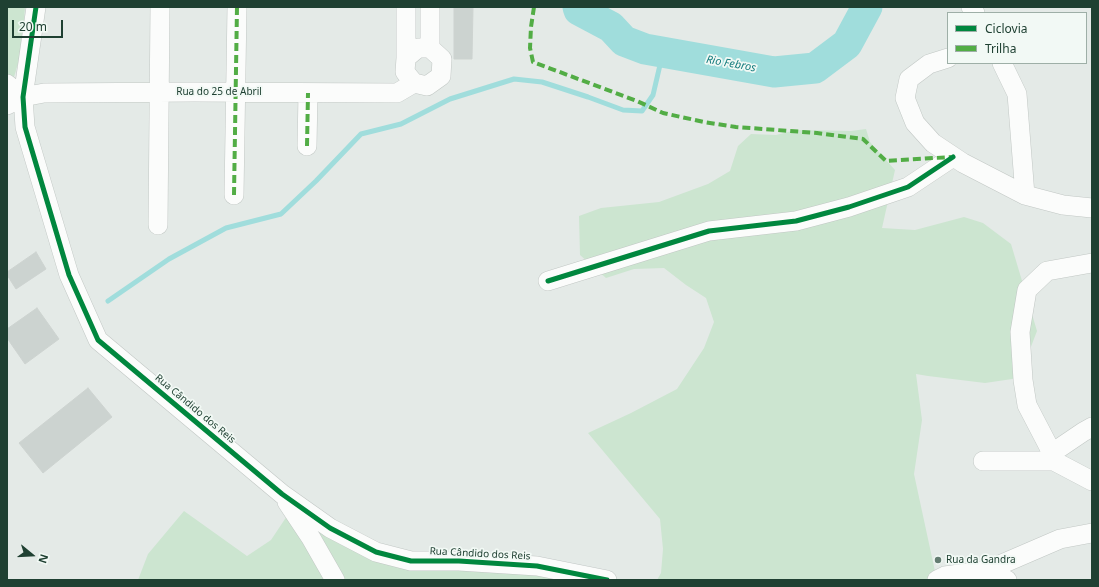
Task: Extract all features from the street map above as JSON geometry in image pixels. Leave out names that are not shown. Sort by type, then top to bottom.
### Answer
[{"type":"street","name":"Rua Cândido dos Reis","points":[[36,7],[15,101],[26,128],[69,275],[98,340],[282,494],[330,528],[376,552],[412,561],[459,561],[536,566],[607,580]]},
{"type":"street","points":[[158,225],[160,7]]},
{"type":"street","points":[[234,195],[237,7]]},
{"type":"street","points":[[406,8],[405,72],[414,83]]},
{"type":"street","points":[[406,58],[418,48],[430,48],[430,9]]},
{"type":"street","name":"Rua do 25 de Abril","points":[[15,101],[44,93],[397,93],[414,83],[427,86],[441,76],[442,59],[430,48]]},
{"type":"street","points":[[947,58],[928,64],[909,78],[905,98],[915,123],[933,143],[963,163],[1025,194],[1063,205],[1092,208]]},
{"type":"street","points":[[1002,64],[1017,94],[1025,194]]},
{"type":"street","points":[[7,84],[15,101]]},
{"type":"street","points":[[307,146],[308,93]]},
{"type":"street","points":[[548,282],[709,231],[796,221],[849,207],[908,188],[953,156]]},
{"type":"street","points":[[1092,263],[1047,271],[1027,290],[1020,332],[1026,405],[1053,457],[1092,481]]},
{"type":"street","points":[[983,461],[1053,457],[1082,432],[1092,427]]},
{"type":"street","points":[[282,494],[311,538],[335,580]]},
{"type":"street","points":[[985,575],[1060,539],[1092,533]]},
{"type":"street","points":[[937,580],[946,576],[985,575],[1008,580]]},
{"type":"green space","points":[[7,7],[25,7],[22,50],[14,77],[7,74]]},
{"type":"green space","points":[[866,129],[870,142],[895,170],[882,228],[915,230],[964,217],[983,223],[1011,244],[1037,331],[1019,378],[985,383],[916,374],[922,420],[914,474],[936,576],[950,580],[657,580],[661,573],[663,549],[660,519],[588,433],[677,389],[704,348],[714,322],[706,298],[664,268],[634,269],[606,278],[580,255],[579,216],[601,208],[659,202],[708,184],[730,171],[738,146],[751,134],[776,135],[796,130],[851,131]]},
{"type":"green space","points":[[299,498],[362,543],[404,560],[616,580],[138,580],[148,554],[184,511],[247,556],[271,540]]},
{"type":"building","points":[[454,7],[473,7],[472,59],[454,59]]},
{"type":"building","points":[[36,252],[46,269],[16,289],[7,275],[7,272]]},
{"type":"building","points":[[37,308],[59,339],[25,364],[7,338],[7,329]]},
{"type":"building","points":[[88,388],[112,417],[43,473],[19,443]]},
{"type":"waterway","name":"Rio Febros","points":[[578,7],[579,10],[611,27],[624,41],[645,49],[774,72],[815,68],[847,44],[867,7]]},
{"type":"waterway","points":[[108,301],[169,259],[226,228],[281,214],[316,181],[361,134],[401,124],[450,99],[514,79],[542,82],[623,110],[642,111],[653,95],[660,65],[668,53]]},
{"type":"marked path","points":[[234,195],[237,7]]},
{"type":"marked path","points":[[534,7],[530,48],[533,62],[637,101],[663,113],[736,127],[817,133],[863,139],[886,161],[951,157]]},
{"type":"marked path","points":[[307,146],[308,93]]},
{"type":"cycle path","points":[[36,7],[23,97],[25,127],[69,275],[98,340],[282,494],[330,528],[376,552],[411,561],[459,561],[537,566],[607,580]]},
{"type":"cycle path","points":[[548,281],[709,231],[796,221],[849,207],[908,187],[953,157]]},
{"type":"place","name":"Rua da Gandra","points":[[938,560]]}]
